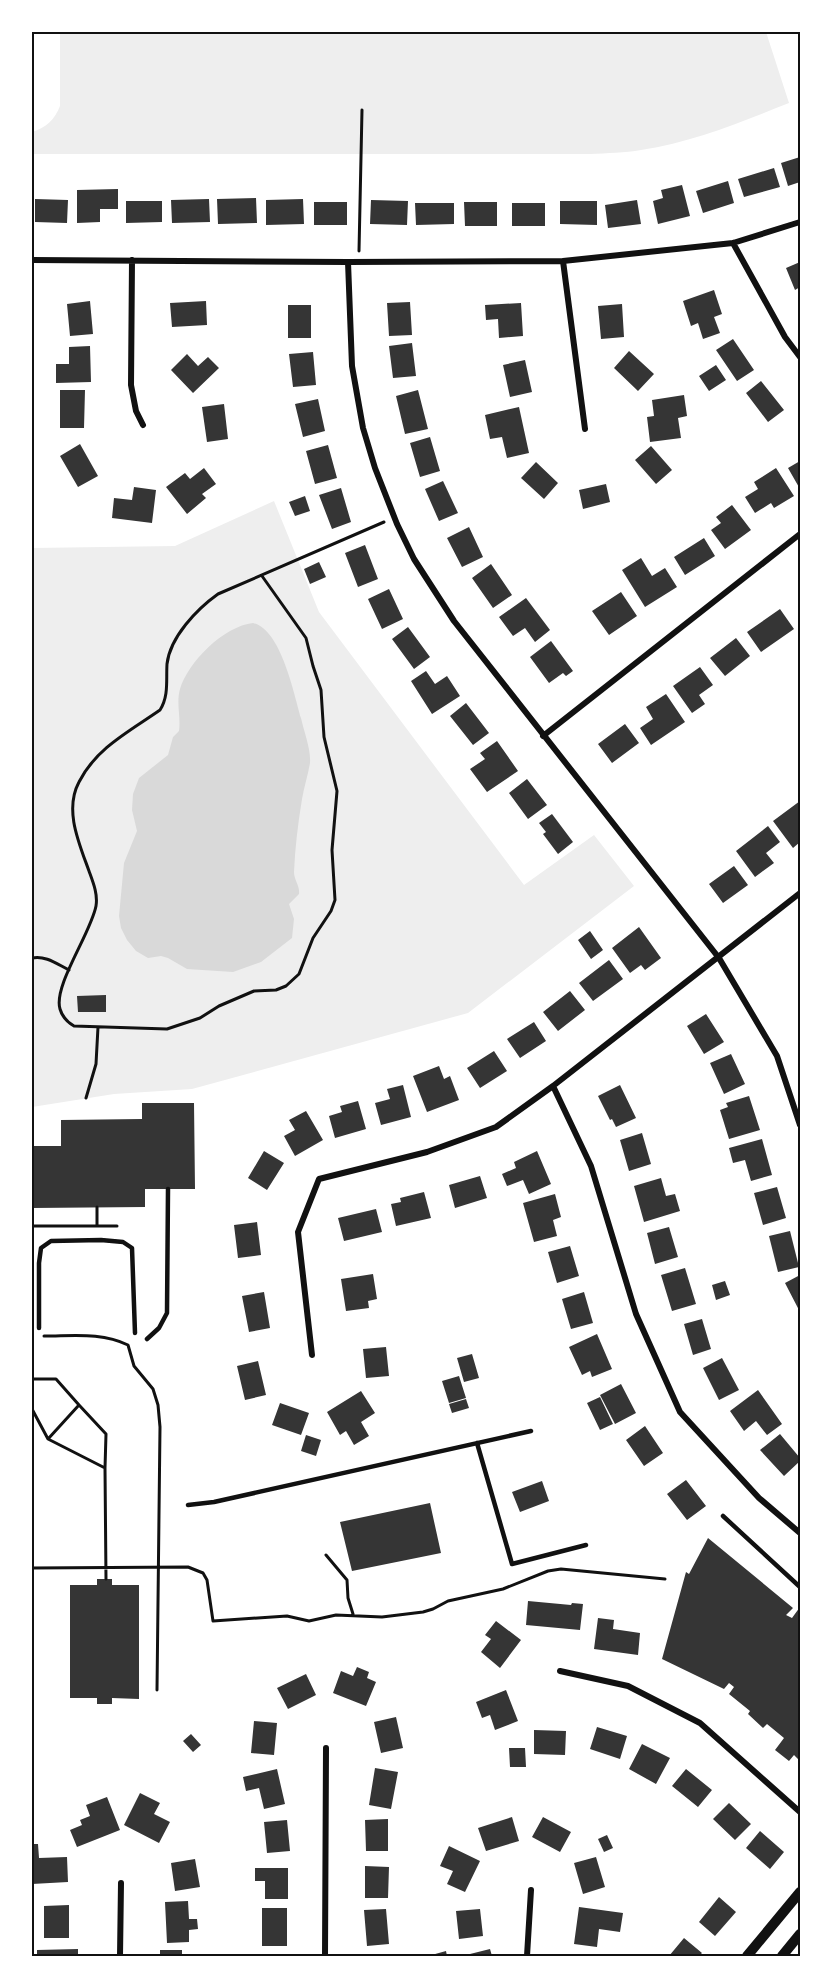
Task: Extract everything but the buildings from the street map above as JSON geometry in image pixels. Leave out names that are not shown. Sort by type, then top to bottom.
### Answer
[{"type":"street","points":[[32,260],[562,261],[733,243],[801,222]]},
{"type":"street","points":[[733,243],[785,337],[801,357]]},
{"type":"street","points":[[132,260],[131,385],[136,411],[143,425]]},
{"type":"street","points":[[562,261],[585,429]]},
{"type":"street","points":[[348,262],[352,366],[356,395],[375,468],[394,518],[414,559],[454,621],[718,958],[777,1056],[801,1125]]},
{"type":"street","points":[[543,736],[801,534]]},
{"type":"street","points":[[312,1355],[298,1232],[319,1179],[427,1152],[496,1127],[553,1086],[801,893]]},
{"type":"street","points":[[553,1086],[591,1166],[636,1314],[680,1412],[759,1498],[801,1533]]},
{"type":"street","points":[[560,1671],[628,1686],[699,1723],[801,1812]]},
{"type":"street","points":[[326,1748],[326,1956]]},
{"type":"street","points":[[120,1956],[121,1883]]},
{"type":"street","points":[[527,1956],[531,1890]]},
{"type":"street","points":[[747,1956],[801,1892]]},
{"type":"street","points":[[782,1956],[801,1934]]},
{"type":"lane","points":[[147,1339],[159,1328],[167,1313],[168,1189]]},
{"type":"lane","points":[[39,1328],[41,1248],[51,1241],[112,1241],[123,1242],[132,1248],[135,1333]]},
{"type":"lane","points":[[188,1505],[214,1502],[531,1431]]},
{"type":"lane","points":[[477,1443],[512,1564],[586,1545]]},
{"type":"lane","points":[[723,1516],[801,1587]]},
{"type":"path","points":[[359,262],[362,110]]},
{"type":"path","points":[[262,576],[306,638],[312,666],[321,690],[324,737],[337,791],[332,850],[335,887],[333,906],[313,938],[298,974],[286,986],[276,990],[254,991],[219,1006],[200,1018],[167,1029],[74,1026],[66,1021],[59,1008],[60,991],[89,929],[97,897],[75,828],[74,796],[79,781],[107,746],[160,710],[165,703],[171,647],[208,601],[218,594],[394,518]]},
{"type":"path","points":[[32,958],[48,959],[69,970]]},
{"type":"path","points":[[86,1098],[96,1064],[98,1027]]},
{"type":"path","points":[[97,1207],[97,1226]]},
{"type":"path","points":[[32,1226],[117,1226]]},
{"type":"path","points":[[41,1336],[100,1335],[116,1339],[128,1345],[134,1366],[153,1389],[158,1405],[160,1427],[157,1690]]},
{"type":"path","points":[[32,1379],[56,1379],[106,1434],[106,1579]]},
{"type":"path","points":[[48,1439],[79,1405]]},
{"type":"path","points":[[32,1409],[48,1439],[105,1468]]},
{"type":"path","points":[[326,1554],[347,1580],[348,1598],[353,1614]]},
{"type":"path","points":[[32,1568],[188,1567],[203,1573],[207,1580],[213,1621],[287,1616],[309,1621],[336,1615],[382,1617],[423,1612],[448,1601],[503,1589],[548,1571],[561,1569],[666,1579]]},
{"type":"shaded area","points":[[60,32],[766,32],[789,103],[698,137],[622,152],[590,154],[32,154],[32,132],[49,122],[60,106]]},
{"type":"shaded area","points":[[274,501],[319,612],[524,885],[594,835],[634,886],[468,1013],[192,1089],[114,1094],[32,1107],[32,548],[175,546]]},
{"type":"shaded area","points":[[253,623],[263,628],[279,649],[290,679],[309,752],[310,763],[302,799],[295,854],[294,875],[299,894],[289,904],[294,919],[292,938],[261,962],[233,972],[187,969],[168,958],[161,956],[148,958],[136,951],[121,928],[119,916],[124,863],[137,831],[132,810],[133,794],[139,778],[168,755],[173,737],[179,731],[180,689],[191,668],[219,638],[230,631]]}]
